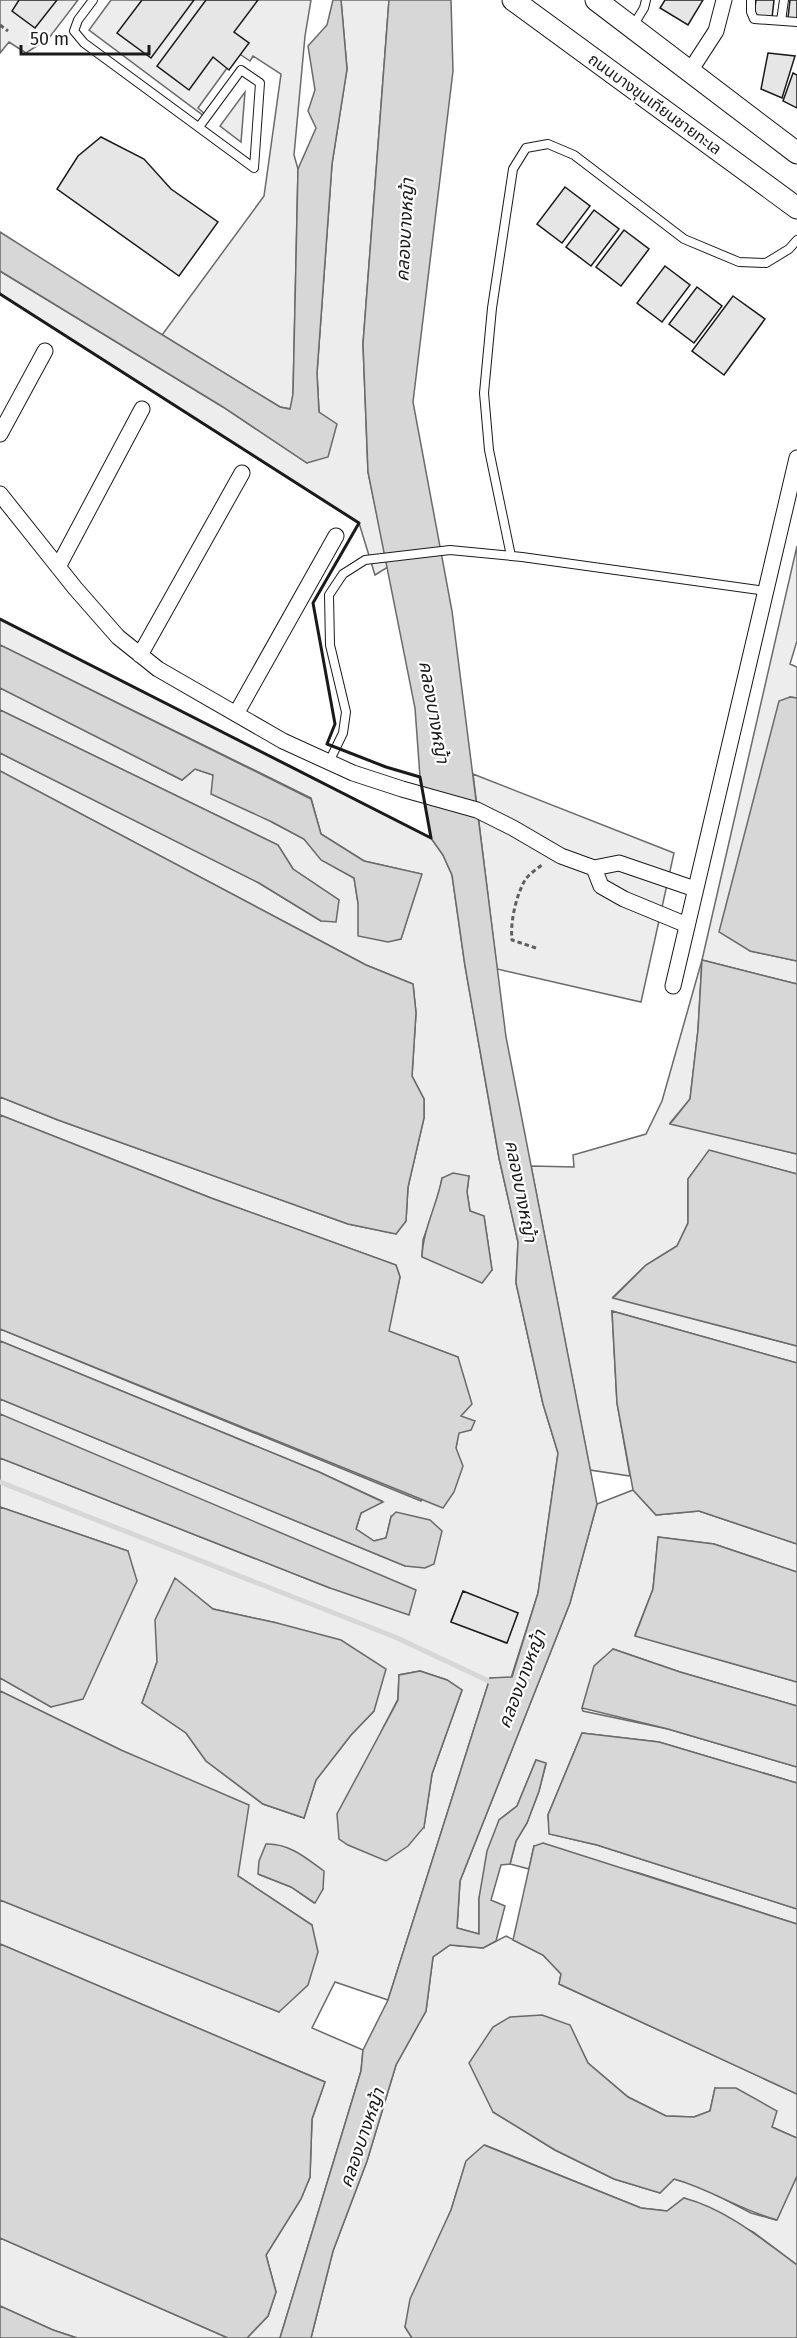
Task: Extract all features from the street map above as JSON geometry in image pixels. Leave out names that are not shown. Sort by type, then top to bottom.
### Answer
[{"type":"main road","name":"ถนนบางขุนเทียนชายทะเล","points":[[513,0],[797,208]]},
{"type":"main road","points":[[596,0],[797,153]]},
{"type":"main road","points":[[752,175],[797,194]]},
{"type":"street","points":[[690,71],[716,31],[724,0]]},
{"type":"street","points":[[0,434],[45,351]]},
{"type":"street","points":[[58,567],[142,410]]},
{"type":"street","points":[[673,986],[797,458]]},
{"type":"street","points":[[140,655],[243,473]]},
{"type":"street","points":[[0,494],[118,637],[158,669],[283,741],[353,773],[477,810],[555,853],[594,868],[619,863],[695,889]]},
{"type":"street","points":[[236,714],[336,536]]},
{"type":"street","points":[[594,868],[601,886],[624,899],[687,925]]},
{"type":"lane","points":[[93,0],[78,20],[74,31],[84,43],[254,168],[260,83],[241,70],[199,127]]},
{"type":"lane","points":[[632,27],[644,8],[646,0]]},
{"type":"lane","points":[[751,0],[751,12],[754,19],[797,22]]},
{"type":"lane","points":[[781,21],[784,0]]},
{"type":"lane","points":[[511,556],[489,450],[484,393],[492,308],[513,169],[526,148],[548,144],[574,155],[684,238],[739,262],[766,263],[789,249],[797,240]]},
{"type":"lane","points":[[329,762],[343,733],[346,712],[330,645],[329,595],[343,574],[364,560],[447,550],[511,556],[766,591]]},
{"type":"path","points":[[0,25],[8,31]]},
{"type":"path","points":[[536,948],[512,940],[511,930],[525,879],[555,853]]},
{"type":"shaded area","points":[[0,0],[78,0],[49,38],[26,53],[9,42],[0,53]]},
{"type":"shaded area","points":[[111,0],[311,0],[305,36],[294,155],[298,169],[291,409],[280,407],[162,335],[264,196],[281,74],[253,56],[250,61],[238,53],[198,108],[206,115],[204,116],[89,30]]},
{"type":"shaded area","points":[[341,0],[389,0],[363,344],[368,472],[388,567],[375,575],[359,523],[0,294],[0,271],[223,407],[307,463],[319,412],[317,373],[332,164],[347,69]]},
{"type":"shaded area","points":[[245,92],[241,142],[220,126]]},
{"type":"shaded area","points":[[797,546],[797,641],[790,664],[797,667],[797,698],[790,697],[750,951],[797,961],[797,984],[702,960]]},
{"type":"shaded area","points":[[0,619],[431,838],[443,855],[452,875],[465,966],[499,1158],[518,1242],[516,1283],[543,1404],[558,1453],[538,1593],[511,1678],[490,1678],[388,2000],[335,1982],[312,2028],[363,2050],[361,2071],[280,2338],[247,2338],[268,2316],[276,2292],[266,2255],[301,2199],[310,2177],[312,2119],[325,2082],[0,1944],[0,1900],[279,2012],[312,1925],[238,1876],[121,1750],[0,1691],[0,1678],[51,1707],[128,1551],[0,1507],[0,1458],[330,1588],[0,1414],[0,1399],[405,1566],[391,1517],[386,1538],[374,1541],[356,1529],[361,1513],[382,1501],[319,1472],[0,1341],[0,1329],[421,1501],[456,1448],[461,1416],[458,1357],[388,1331],[400,1277],[396,1265],[211,1198],[0,1115],[0,1097],[348,1224],[396,1234],[406,1221],[408,1187],[424,1118],[424,1099],[412,1076],[416,1013],[413,984],[366,965],[0,771],[0,753],[259,883],[321,921],[339,900],[293,869],[278,845],[0,710],[0,688],[182,780],[195,769],[213,775],[272,822],[304,839],[322,860],[354,878],[358,903],[401,939],[421,874],[364,861],[321,834],[311,798],[0,645]],"holes":[[[469,1176],[467,1192],[470,1211],[484,1216],[492,1270],[434,1261],[422,1256],[423,1240],[439,1195],[442,1178]],[[175,1579],[213,1609],[277,1623],[374,1711],[351,1735],[316,1780],[304,1818],[263,1804],[206,1761],[186,1733],[142,1703],[157,1662]],[[463,1592],[518,1613],[506,1643],[451,1621]],[[420,1671],[447,1680],[462,1690],[432,1774],[424,1827],[381,1732],[398,1699],[399,1675]],[[258,1874],[323,1889],[314,1903],[291,1887]]]},
{"type":"shaded area","points":[[473,774],[674,853],[641,1002],[497,969]]},
{"type":"shaded area","points":[[702,960],[698,1030],[690,1099],[670,1123],[797,1154],[797,1174],[709,1151],[688,1179],[688,1223],[677,1246],[646,1265],[613,1297],[797,1346],[797,1363],[612,1311],[617,1403],[630,1476],[590,1470],[531,1166],[574,1167],[573,1155],[646,1134],[662,1101]]},
{"type":"shaded area","points":[[633,1490],[656,1515],[699,1511],[797,1544],[797,1572],[714,1544],[658,1537],[653,1589],[635,1635],[797,1682],[797,1706],[680,1672],[613,1649],[582,1708],[583,1711],[668,1729],[797,1767],[797,1783],[659,1742],[582,1733],[548,1815],[550,1834],[597,1845],[797,1909],[797,1924],[639,1873],[534,1846],[529,1869],[510,1864],[516,1841],[527,1823],[539,1791],[546,1764],[536,1760],[517,1806],[499,1820],[479,1898],[479,1934],[457,1928],[460,1881],[570,1603],[597,1504]]},
{"type":"shaded area","points":[[506,1936],[543,1955],[561,1974],[559,1984],[797,2094],[797,2138],[772,2127],[715,2088],[710,2111],[694,2117],[666,2116],[628,2097],[588,2063],[569,2025],[493,2112],[555,2150],[614,2179],[660,2193],[674,2179],[699,2186],[751,2213],[776,2220],[797,2176],[797,2265],[753,2232],[684,2198],[667,2211],[641,2208],[485,2145],[466,2162],[451,2210],[405,2327],[412,2338],[311,2338],[333,2251],[367,2161],[396,2065],[426,2011],[433,1957],[450,1945],[483,1948]]},
{"type":"shaded area","points":[[0,2238],[228,2338],[77,2338],[53,2330],[0,2306]]},
{"type":"water","points":[[333,0],[341,0],[347,69],[332,164],[317,373],[319,412],[337,424],[328,457],[307,463],[223,407],[0,271],[0,232],[280,407],[290,409],[293,394],[298,169],[316,128],[308,111],[315,90],[308,46],[327,25]]},
{"type":"water","name":"คลองบางหญ้า","points":[[389,0],[451,0],[453,71],[413,402],[452,611],[506,1037],[597,1504],[570,1603],[460,1881],[457,1928],[479,1934],[479,1898],[487,1851],[499,1820],[517,1806],[536,1760],[546,1763],[527,1823],[516,1841],[510,1864],[501,1865],[491,1900],[505,1906],[496,1941],[483,1948],[450,1945],[433,1957],[426,2011],[396,2065],[367,2161],[333,2251],[311,2338],[280,2338],[361,2071],[363,2050],[388,2000],[490,1678],[512,1677],[538,1593],[558,1453],[543,1404],[516,1283],[518,1242],[499,1158],[465,966],[452,875],[443,855],[431,838],[420,777],[415,708],[368,472],[363,344]]},
{"type":"water","points":[[0,645],[311,799],[321,834],[364,861],[422,874],[401,939],[388,942],[358,936],[358,903],[354,878],[321,860],[304,839],[211,794],[213,775],[195,769],[182,780],[0,688]]},
{"type":"water","points":[[790,697],[797,698],[797,961],[750,951],[719,932],[779,701]]},
{"type":"water","points":[[0,710],[278,845],[293,869],[339,900],[336,922],[321,921],[259,883],[0,753]]},
{"type":"water","points":[[0,771],[366,965],[413,984],[416,1013],[412,1076],[424,1099],[424,1118],[408,1187],[406,1221],[396,1234],[348,1224],[0,1097]]},
{"type":"water","points":[[702,960],[797,984],[797,1154],[670,1124],[690,1099],[698,1030]]},
{"type":"water","points":[[0,1115],[211,1198],[396,1265],[400,1277],[389,1331],[458,1357],[472,1404],[461,1416],[475,1421],[471,1430],[459,1433],[456,1448],[463,1466],[454,1492],[443,1508],[0,1329]]},
{"type":"water","points":[[709,1150],[797,1174],[797,1346],[613,1298],[646,1265],[677,1246],[688,1223],[688,1179]]},
{"type":"water","points":[[453,1173],[469,1176],[467,1192],[470,1211],[484,1216],[492,1270],[482,1283],[422,1257],[425,1237],[442,1178]]},
{"type":"water","points":[[612,1311],[797,1363],[797,1544],[699,1511],[656,1515],[633,1490],[617,1403]]},
{"type":"water","points":[[0,1341],[319,1472],[383,1502],[361,1513],[356,1529],[374,1541],[386,1538],[391,1517],[396,1512],[430,1520],[442,1531],[434,1564],[425,1568],[405,1566],[0,1399]]},
{"type":"water","points":[[0,1414],[416,1590],[409,1615],[330,1588],[0,1458]]},
{"type":"water","points":[[0,1507],[128,1551],[137,1581],[83,1699],[51,1707],[0,1678]]},
{"type":"water","points":[[658,1537],[714,1544],[797,1572],[797,1682],[635,1636],[653,1589]]},
{"type":"water","points":[[175,1578],[213,1609],[341,1640],[386,1669],[374,1711],[351,1735],[316,1780],[304,1818],[263,1804],[206,1761],[186,1733],[142,1703],[157,1662],[155,1620]]},
{"type":"water","points":[[613,1649],[680,1672],[797,1706],[797,1767],[668,1729],[582,1708],[594,1666]]},
{"type":"water","points":[[420,1671],[447,1680],[462,1690],[432,1774],[424,1827],[408,1846],[386,1861],[339,1839],[337,1814],[398,1700],[399,1675]]},
{"type":"water","points":[[0,1691],[121,1750],[249,1805],[238,1876],[312,1925],[318,1952],[308,1985],[279,2012],[0,1900]]},
{"type":"water","points":[[582,1733],[659,1742],[797,1783],[797,1909],[597,1845],[549,1834],[548,1815]]},
{"type":"water","points":[[543,1843],[797,1924],[797,2094],[559,1984],[561,1974],[543,1955],[513,1940],[534,1846]]},
{"type":"water","points":[[266,1844],[290,1849],[324,1871],[323,1889],[315,1903],[291,1887],[258,1874],[259,1861]]},
{"type":"water","points":[[0,1944],[325,2082],[312,2119],[310,2177],[301,2199],[266,2255],[276,2292],[268,2316],[247,2338],[228,2338],[0,2238]]},
{"type":"water","points":[[542,2015],[570,2025],[588,2063],[628,2097],[666,2116],[694,2117],[710,2111],[715,2088],[736,2088],[777,2111],[772,2127],[797,2138],[797,2176],[777,2220],[674,2179],[660,2193],[614,2179],[555,2150],[493,2112],[469,2063],[493,2027],[510,2017]]},
{"type":"water","points":[[484,2145],[641,2208],[667,2211],[684,2198],[729,2217],[797,2265],[797,2338],[412,2338],[405,2327],[410,2299],[451,2210],[466,2161]]},
{"type":"water","points":[[0,2306],[53,2330],[77,2338],[0,2338]]},
{"type":"building","points":[[19,0],[57,0],[35,28],[12,11]]},
{"type":"building","points":[[142,0],[194,0],[151,58],[117,33]]},
{"type":"building","points":[[206,0],[258,0],[234,32],[249,43],[229,70],[213,57],[189,90],[157,66]]},
{"type":"building","points":[[665,0],[703,0],[688,25],[660,8]]},
{"type":"building","points":[[756,0],[774,0],[772,18],[754,15]]},
{"type":"building","points":[[790,0],[797,0],[797,20],[788,18]]},
{"type":"building","points":[[768,53],[795,56],[782,98],[761,89]]},
{"type":"building","points":[[793,73],[797,75],[797,108],[783,101]]},
{"type":"building","points":[[101,137],[144,159],[171,189],[218,222],[179,276],[57,189],[78,156]]},
{"type":"building","points":[[565,187],[590,206],[562,243],[537,224]]},
{"type":"building","points":[[594,210],[619,229],[591,266],[566,247]]},
{"type":"building","points":[[624,230],[649,249],[621,286],[596,267]]},
{"type":"building","points":[[665,266],[690,285],[662,322],[637,303]]},
{"type":"building","points":[[697,287],[722,306],[694,343],[669,324]]},
{"type":"building","points":[[733,296],[765,319],[724,375],[692,351]]},
{"type":"building","points":[[463,1591],[518,1613],[507,1643],[451,1622]]},
{"type":"waterway","points":[[0,1482],[395,1637],[495,1684]]},
{"type":"wall","points":[[0,294],[359,523],[313,603],[335,724],[327,744],[386,767],[420,777],[431,838],[0,619]]}]
